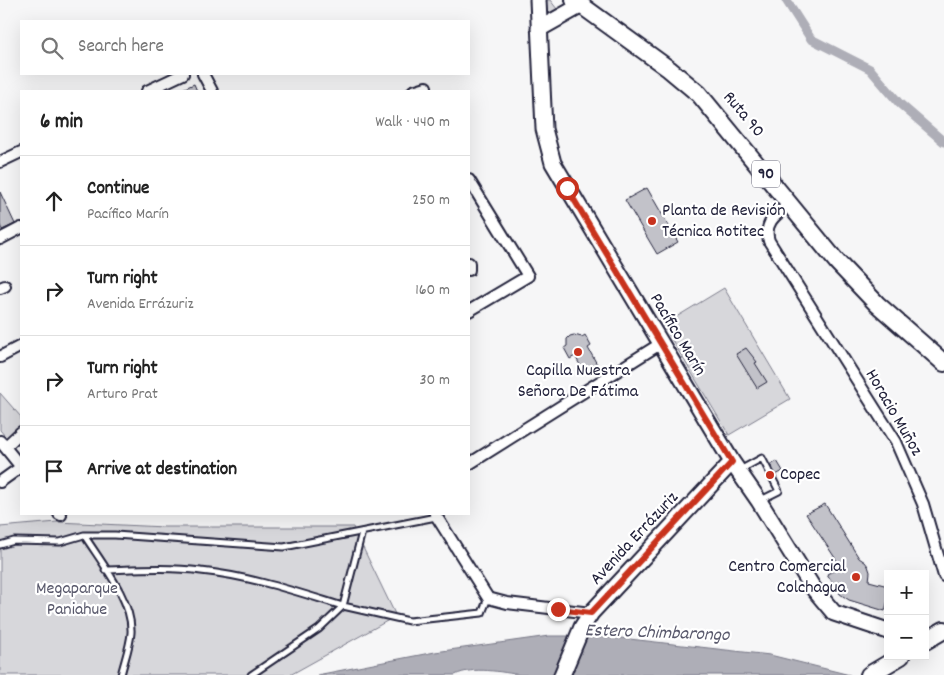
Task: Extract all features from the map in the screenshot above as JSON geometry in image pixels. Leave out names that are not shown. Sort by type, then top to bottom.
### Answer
[{"type":"main road","name":"Ruta 90","points":[[577,3],[624,35],[699,94],[837,262],[877,304],[944,363]]},
{"type":"main road","points":[[929,639],[944,630]]},
{"type":"main road","points":[[869,675],[894,660]]},
{"type":"street","name":"Pacífico Marín","points":[[538,0],[544,128],[553,163],[660,344],[813,588],[834,612],[884,630]]},
{"type":"street","points":[[539,29],[577,3]]},
{"type":"street","points":[[149,90],[181,75]]},
{"type":"street","points":[[204,75],[211,90]]},
{"type":"street","points":[[416,90],[426,86]]},
{"type":"street","points":[[0,162],[20,152]]},
{"type":"street","points":[[470,182],[528,276],[470,310]]},
{"type":"street","name":"Horacio Muñoz","points":[[790,204],[774,215],[769,223],[767,232],[769,241],[896,442],[923,504],[944,576]]},
{"type":"street","points":[[0,238],[20,228]]},
{"type":"street","points":[[470,463],[660,344]]},
{"type":"street","points":[[0,357],[20,347]]},
{"type":"street","points":[[20,433],[3,444],[20,466]]},
{"type":"street","name":"Avenida Errázuriz","points":[[562,675],[582,627],[591,613],[735,466]]},
{"type":"street","points":[[0,482],[20,468]]},
{"type":"street","points":[[436,515],[488,598],[507,603],[591,613]]},
{"type":"lane","points":[[735,466],[762,458],[779,491],[759,501]]},
{"type":"lane","points":[[0,545],[14,541],[60,542],[84,536],[115,535],[284,547],[436,515]]},
{"type":"lane","points":[[251,675],[319,629],[343,606],[362,532]]},
{"type":"lane","points":[[84,536],[126,603],[131,635],[122,675]]},
{"type":"lane","points":[[105,570],[166,568],[241,577],[343,606],[409,621],[482,613],[488,598]]},
{"type":"green space","points":[[542,0],[550,0],[557,9],[543,17]]},
{"type":"green space","points":[[724,288],[790,399],[729,435],[663,325]]},
{"type":"green space","points":[[0,393],[20,416],[20,431],[9,441],[0,430]]},
{"type":"green space","name":"Megaparque Paniahue","points":[[57,522],[165,527],[353,527],[396,616],[290,675],[0,675],[0,527]]},
{"type":"shaded area","points":[[549,636],[603,636],[770,655],[850,675],[521,675],[479,670],[462,672],[455,675],[317,675],[435,652]]},
{"type":"building","points":[[194,84],[197,90],[180,90]]},
{"type":"building","name":"Planta de Revisión Técnica Rotitec","points":[[647,188],[678,242],[657,254],[625,200]]},
{"type":"building","points":[[0,192],[15,224],[2,230],[0,225]]},
{"type":"building","name":"Capilla Nuestra Señora De Fátima","points":[[574,335],[582,337],[585,335],[591,346],[588,348],[598,366],[585,374],[575,356],[570,359],[564,348],[567,346],[567,339]]},
{"type":"building","points":[[746,348],[757,362],[755,363],[767,382],[757,388],[736,354]]},
{"type":"building","points":[[777,461],[783,471],[776,475],[771,465]]},
{"type":"building","points":[[825,504],[859,558],[868,566],[870,572],[869,581],[884,585],[884,611],[849,600],[840,594],[827,574],[841,567],[806,514]]},
{"type":"waterway","points":[[786,0],[811,39],[870,69],[899,103],[944,142]]},
{"type":"place","name":"Planta de Revisión Técnica Rotitec","points":[[652,221]]},
{"type":"place","name":"Capilla Nuestra Señora De Fátima","points":[[578,352]]},
{"type":"place","name":"Copec","points":[[770,475]]},
{"type":"place","name":"Centro Comercial Colchagua","points":[[856,577]]},
{"type":"route","points":[[558,609],[591,613],[732,462],[567,188]]},
{"type":"water label","name":"Estero Chimbarongo","points":[[657,634]]}]
